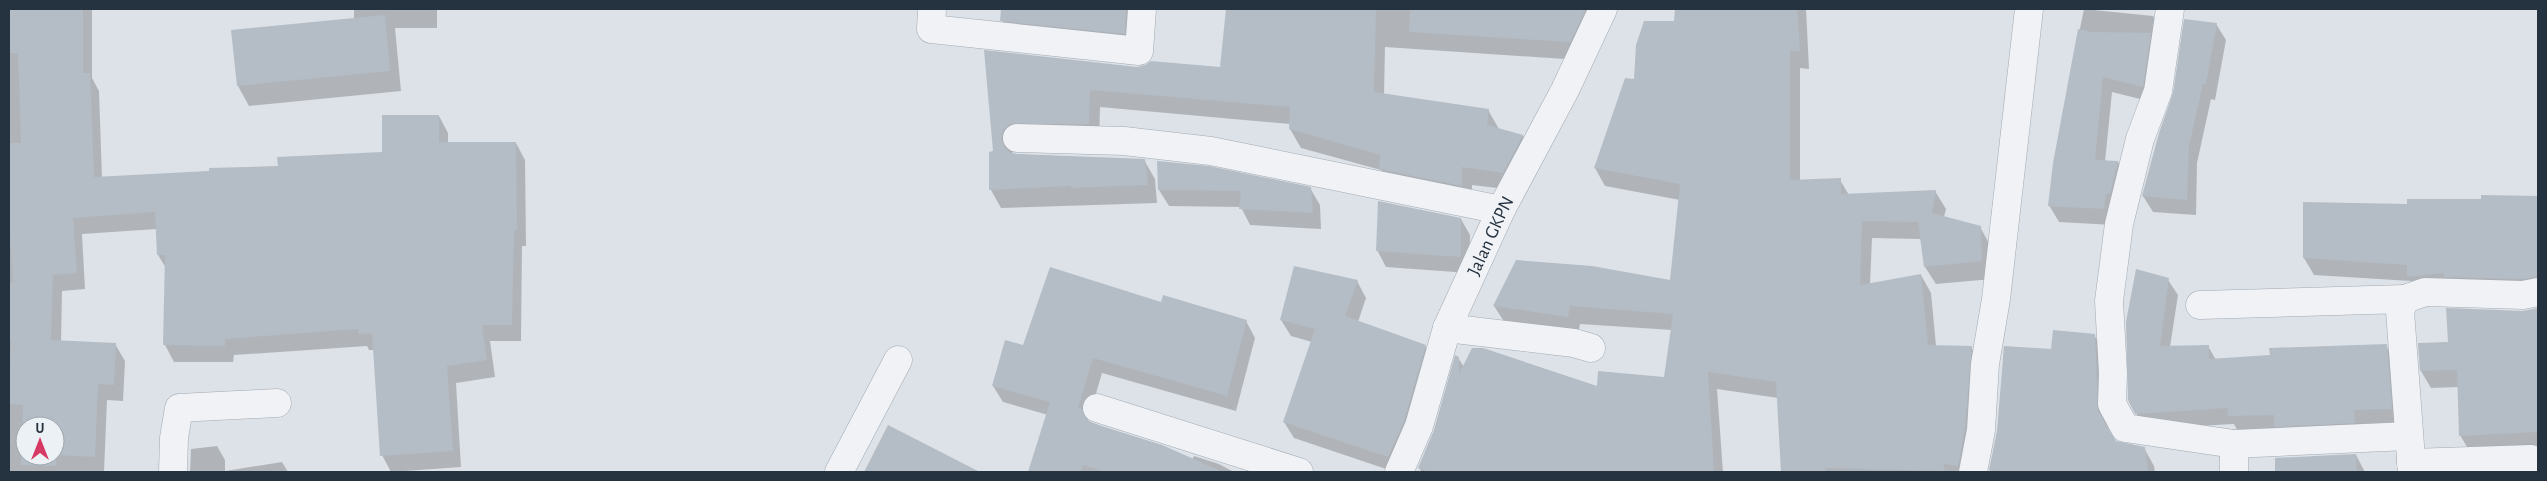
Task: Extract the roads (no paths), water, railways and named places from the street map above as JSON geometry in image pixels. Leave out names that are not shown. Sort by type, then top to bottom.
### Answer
[{"type":"street","points":[[932,9],[931,29],[1139,51],[1142,9]]},
{"type":"street","name":"Jalan GKPN","points":[[1399,472],[1419,426],[1447,328],[1501,210],[1565,90],[1603,9]]},
{"type":"street","points":[[1973,472],[1981,430],[1986,364],[1996,298],[2029,9]]},
{"type":"street","points":[[2170,9],[2158,91],[2140,140],[2119,224],[2109,301],[2114,372],[2112,404],[2125,428],[2234,444],[2408,436]]},
{"type":"street","points":[[1017,138],[1124,141],[1212,151],[1501,210]]},
{"type":"street","points":[[2200,305],[2405,298],[2425,292],[2524,295],[2538,292]]},
{"type":"street","points":[[2405,298],[2400,311],[2408,436],[2412,468],[2531,459]]},
{"type":"street","points":[[1447,328],[1574,343],[1591,348]]},
{"type":"street","points":[[839,472],[898,360]]},
{"type":"street","points":[[173,472],[174,438],[179,408],[277,403]]},
{"type":"street","points":[[1097,408],[1299,472]]},
{"type":"street","points":[[2234,444],[2234,472]]}]
